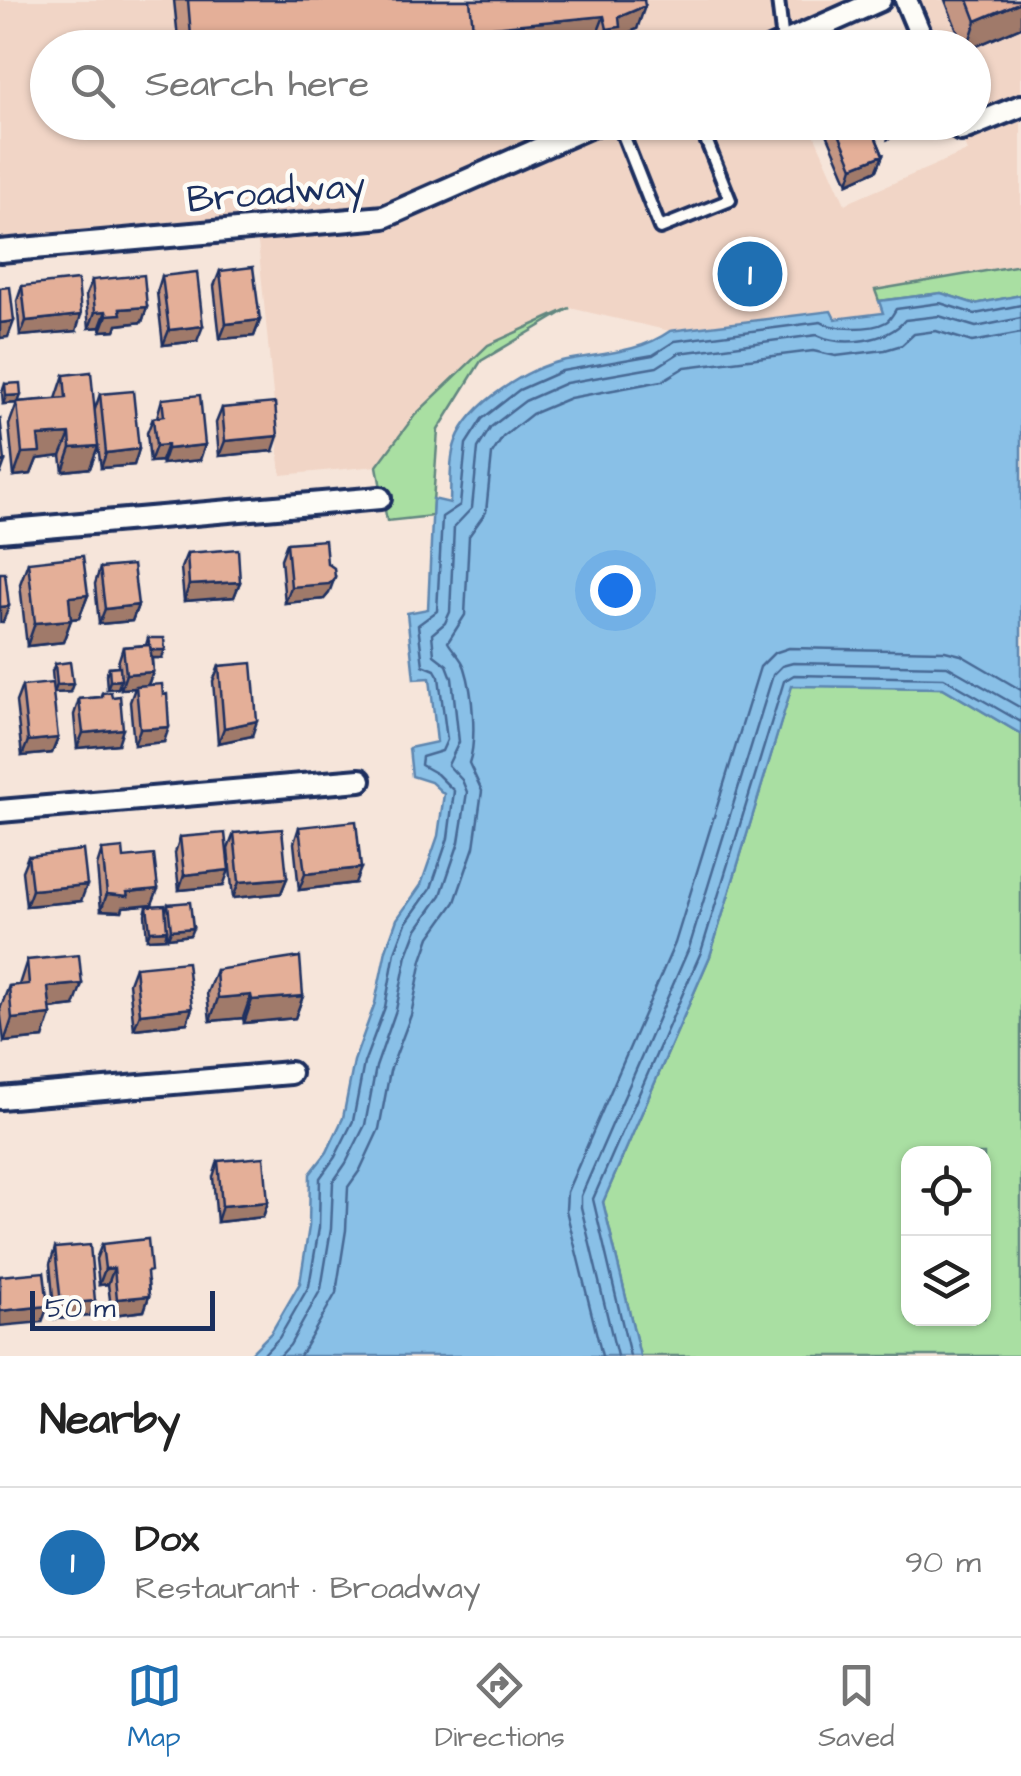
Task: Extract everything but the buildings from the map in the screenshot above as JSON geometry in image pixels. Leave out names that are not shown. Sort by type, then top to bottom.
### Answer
[{"type":"street","points":[[812,30],[880,0]]},
{"type":"street","points":[[906,0],[918,30]]},
{"type":"street","points":[[991,116],[1021,106]]},
{"type":"street","name":"Broadway","points":[[0,251],[384,217],[559,140]]},
{"type":"street","points":[[0,531],[380,498]]},
{"type":"street","points":[[0,811],[360,780]]},
{"type":"street","points":[[0,1098],[290,1073]]},
{"type":"lane","points":[[778,0],[778,30]]},
{"type":"lane","points":[[625,140],[660,228],[730,200],[706,140]]},
{"type":"shaded area","points":[[0,0],[891,0],[821,30],[30,30],[30,140],[817,140],[845,204],[967,151],[962,140],[991,140],[991,30],[915,30],[902,0],[1021,0],[1021,265],[879,301],[884,313],[835,319],[830,311],[670,331],[570,308],[488,345],[415,415],[377,466],[281,475],[257,232],[0,253]]},
{"type":"green space","points":[[1021,265],[1021,295],[975,304],[941,293],[879,301],[875,290]]},
{"type":"green space","points":[[570,308],[481,361],[438,430],[432,516],[387,521],[377,466],[415,415],[488,345]]},
{"type":"green space","points":[[792,685],[943,688],[1021,734],[1021,1356],[640,1356],[603,1202],[710,956]]},
{"type":"water","points":[[941,293],[975,304],[1021,295],[1021,734],[943,688],[792,686],[710,956],[603,1202],[640,1356],[248,1356],[271,1333],[300,1283],[309,1227],[310,1174],[327,1152],[343,1118],[354,1061],[375,1003],[386,950],[397,919],[421,885],[438,836],[444,794],[431,782],[412,776],[409,748],[437,742],[430,678],[414,679],[407,613],[428,609],[433,499],[450,503],[452,455],[463,427],[502,389],[551,364],[633,348],[670,331],[831,311],[835,319],[883,313],[879,301]]},
{"type":"place","name":"Dox","points":[[750,274]]}]
